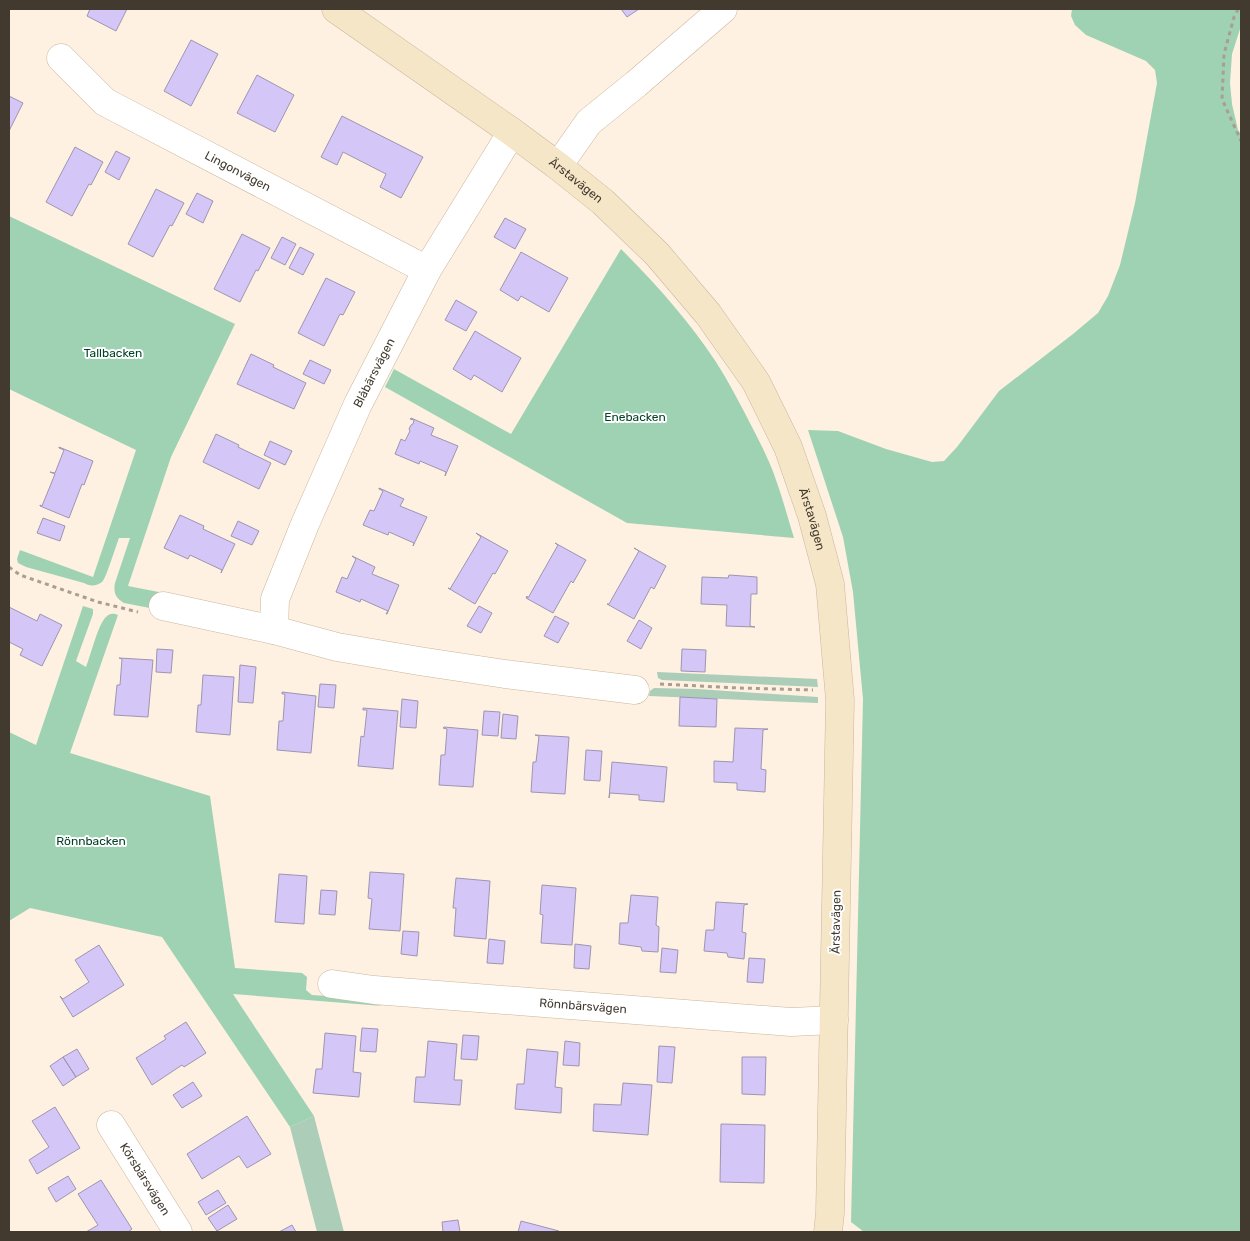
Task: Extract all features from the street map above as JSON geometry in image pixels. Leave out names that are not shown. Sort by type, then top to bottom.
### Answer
[{"type":"street","name":"Ärstavägen","points":[[336,9],[558,166],[602,202],[657,254],[708,314],[756,382],[788,447],[812,516],[830,584],[840,700],[830,1213],[828,1232]]},
{"type":"street","points":[[558,166],[589,122],[723,9]]},
{"type":"street","name":"Lingonvägen","points":[[62,58],[105,102],[427,270]]},
{"type":"street","name":"Blåbärsvägen","points":[[274,630],[275,599],[305,524],[358,404],[427,270],[512,132]]},
{"type":"street","points":[[163,606],[274,630],[337,647],[419,661],[505,674],[648,687]]},
{"type":"street","name":"Rönnbärsvägen","points":[[332,984],[384,991],[791,1022],[834,1020]]},
{"type":"street","name":"Körsbärsvägen","points":[[111,1125],[178,1232]]},
{"type":"path","points":[[1238,9],[1234,16],[1224,54],[1222,99],[1241,141]]},
{"type":"path","points":[[9,567],[20,574],[98,602],[158,616],[163,606]]},
{"type":"path","points":[[648,687],[839,690]]},
{"type":"green space","points":[[1072,9],[1241,9],[1241,26],[1232,54],[1230,83],[1232,104],[1238,130],[1241,134],[1241,1232],[864,1232],[851,1222],[863,699],[853,592],[843,537],[808,430],[838,431],[886,449],[932,462],[944,461],[957,447],[999,391],[1098,313],[1108,296],[1120,265],[1135,203],[1157,83],[1155,70],[1146,61],[1086,35],[1075,25],[1071,16]]},
{"type":"green space","name":"Tallbacken","points":[[9,216],[235,324],[171,457],[128,586],[164,593],[160,610],[124,603],[116,595],[114,590],[115,583],[130,538],[119,538],[105,578],[96,585],[89,585],[18,563],[17,559],[20,550],[93,577],[136,450],[9,389]]},
{"type":"green space","name":"Enebacken","points":[[621,249],[683,317],[721,370],[768,459],[779,487],[794,538],[627,523],[385,387],[394,369],[511,434]]},
{"type":"green space","name":"Rönnbacken","points":[[83,606],[93,609],[93,614],[76,661],[86,667],[103,621],[110,614],[118,615],[70,753],[210,796],[235,968],[302,973],[307,977],[306,990],[312,995],[341,997],[382,1006],[233,994],[314,1116],[290,1127],[162,937],[30,908],[9,921],[9,732],[36,745]]},
{"type":"green space","points":[[657,672],[817,679],[818,687],[662,680],[658,678]]},
{"type":"green space","points":[[654,688],[818,697],[818,703],[649,696],[650,691]]},
{"type":"green space","points":[[314,1116],[344,1232],[317,1232],[290,1127]]},
{"type":"building","points":[[90,9],[127,9],[116,31],[87,16]]},
{"type":"building","points":[[621,9],[639,9],[627,17]]},
{"type":"building","points":[[191,40],[218,54],[191,106],[164,91]]},
{"type":"building","points":[[257,75],[294,95],[275,132],[237,113]]},
{"type":"building","points":[[9,96],[23,103],[9,131]]},
{"type":"building","points":[[342,116],[423,157],[401,198],[380,187],[386,174],[343,152],[337,165],[321,157]]},
{"type":"building","points":[[75,147],[103,162],[72,216],[46,202]]},
{"type":"building","points":[[116,151],[130,158],[119,180],[105,172]]},
{"type":"building","points":[[156,189],[184,203],[153,257],[128,244]]},
{"type":"building","points":[[197,193],[213,201],[203,223],[186,214]]},
{"type":"building","points":[[505,218],[526,229],[515,249],[494,237]]},
{"type":"building","points":[[242,234],[270,248],[258,271],[256,270],[240,302],[214,289]]},
{"type":"building","points":[[282,237],[296,244],[285,265],[271,258]]},
{"type":"building","points":[[300,247],[314,254],[303,275],[289,268]]},
{"type":"building","points":[[521,252],[568,278],[549,312],[521,296],[518,301],[500,290]]},
{"type":"building","points":[[326,278],[355,292],[343,315],[340,314],[324,346],[298,333]]},
{"type":"building","points":[[456,300],[477,312],[466,331],[445,320]]},
{"type":"building","points":[[475,331],[521,358],[502,392],[474,375],[471,380],[453,369]]},
{"type":"building","points":[[251,354],[306,383],[294,409],[237,384]]},
{"type":"building","points":[[310,360],[331,370],[324,384],[303,374]]},
{"type":"building","points":[[411,418],[434,428],[431,435],[458,446],[445,476],[446,472],[420,461],[419,464],[395,454],[401,439],[405,441],[410,431],[409,429],[414,420]]},
{"type":"building","points":[[216,434],[271,463],[259,489],[203,462]]},
{"type":"building","points":[[270,441],[292,451],[285,465],[264,455]]},
{"type":"building","points":[[59,447],[93,461],[69,518],[40,506],[42,506],[55,474],[50,472],[55,473],[64,450]]},
{"type":"building","points":[[379,488],[404,499],[400,506],[427,517],[413,546],[414,543],[389,532],[388,535],[363,525],[370,510],[374,511],[383,491]]},
{"type":"building","points":[[180,515],[204,526],[203,529],[235,544],[221,573],[222,570],[190,555],[188,559],[164,548]]},
{"type":"building","points":[[43,518],[65,526],[60,541],[37,533]]},
{"type":"building","points":[[238,521],[259,531],[252,545],[231,536]]},
{"type":"building","points":[[476,533],[508,551],[475,604],[448,588],[450,589],[481,537]]},
{"type":"building","points":[[555,543],[586,560],[573,583],[571,581],[553,613],[526,598],[527,596],[528,598],[558,545]]},
{"type":"building","points":[[634,548],[666,566],[654,589],[651,587],[634,619],[607,604],[609,604],[639,551]]},
{"type":"building","points":[[352,556],[375,567],[372,574],[399,585],[387,614],[388,611],[361,599],[360,602],[336,592],[342,577],[347,579],[356,559]]},
{"type":"building","points":[[729,575],[757,577],[757,594],[751,594],[750,626],[755,627],[726,626],[727,605],[701,604],[702,577],[728,578]]},
{"type":"building","points":[[479,606],[492,613],[481,633],[467,626]]},
{"type":"building","points":[[9,607],[37,621],[40,614],[62,625],[42,666],[20,655],[23,649],[9,642]]},
{"type":"building","points":[[555,616],[569,623],[558,643],[544,636]]},
{"type":"building","points":[[639,620],[652,628],[641,649],[627,641]]},
{"type":"building","points":[[157,649],[173,650],[171,673],[156,672]]},
{"type":"building","points":[[682,649],[706,650],[705,672],[681,671]]},
{"type":"building","points":[[119,658],[153,660],[148,717],[114,715],[117,685],[120,685],[122,659]]},
{"type":"building","points":[[240,665],[256,667],[253,703],[238,702]]},
{"type":"building","points":[[203,675],[234,677],[230,735],[196,732],[198,705],[201,705]]},
{"type":"building","points":[[320,684],[336,685],[334,708],[318,707]]},
{"type":"building","points":[[282,692],[316,696],[311,753],[277,750],[279,721],[283,721],[285,694],[282,694]]},
{"type":"building","points":[[680,697],[717,699],[716,727],[679,726]]},
{"type":"building","points":[[402,699],[418,701],[416,728],[400,727]]},
{"type":"building","points":[[363,708],[398,711],[393,769],[358,766],[361,736],[364,737],[367,710],[363,710]]},
{"type":"building","points":[[484,711],[500,712],[498,736],[482,735]]},
{"type":"building","points":[[503,714],[518,716],[516,739],[501,738]]},
{"type":"building","points":[[444,727],[478,730],[473,787],[439,785],[441,755],[445,755],[447,729]]},
{"type":"building","points":[[735,728],[768,729],[763,730],[761,769],[766,770],[765,792],[737,790],[737,783],[714,782],[714,761],[733,762]]},
{"type":"building","points":[[535,735],[569,737],[565,794],[531,792],[533,762],[536,762],[539,736]]},
{"type":"building","points":[[586,750],[602,751],[600,781],[584,780]]},
{"type":"building","points":[[612,762],[667,767],[664,802],[639,800],[639,795],[610,793],[609,798]]},
{"type":"building","points":[[370,872],[404,874],[400,931],[369,929],[372,899],[368,898]]},
{"type":"building","points":[[279,874],[307,876],[304,924],[275,922]]},
{"type":"building","points":[[456,878],[490,881],[486,939],[454,936],[456,908],[453,908]]},
{"type":"building","points":[[542,885],[576,888],[572,945],[541,943],[543,915],[540,914]]},
{"type":"building","points":[[321,890],[337,891],[335,915],[319,914]]},
{"type":"building","points":[[631,895],[658,897],[656,925],[659,927],[658,952],[642,951],[641,947],[619,944],[620,923],[628,923]]},
{"type":"building","points":[[716,902],[748,904],[744,905],[742,932],[746,933],[744,959],[728,957],[727,953],[704,951],[706,930],[714,930]]},
{"type":"building","points":[[403,931],[419,932],[417,956],[401,954]]},
{"type":"building","points":[[489,939],[505,941],[503,964],[487,963]]},
{"type":"building","points":[[575,944],[591,946],[589,969],[574,968]]},
{"type":"building","points":[[99,945],[124,985],[73,1017],[60,996],[63,999],[89,982],[75,960]]},
{"type":"building","points":[[662,948],[678,950],[676,973],[660,972]]},
{"type":"building","points":[[749,958],[765,959],[763,983],[747,982]]},
{"type":"building","points":[[186,1022],[206,1053],[184,1067],[182,1065],[152,1085],[136,1058],[166,1039],[164,1036]]},
{"type":"building","points":[[362,1028],[378,1029],[376,1052],[360,1051]]},
{"type":"building","points":[[325,1033],[356,1036],[353,1072],[361,1073],[359,1097],[313,1093],[316,1069],[322,1069]]},
{"type":"building","points":[[463,1035],[479,1036],[477,1060],[461,1059]]},
{"type":"building","points":[[428,1041],[457,1044],[454,1080],[462,1080],[460,1105],[414,1102],[416,1077],[425,1077]]},
{"type":"building","points":[[565,1041],[580,1043],[579,1066],[563,1065]]},
{"type":"building","points":[[659,1046],[675,1047],[672,1083],[657,1082]]},
{"type":"building","points":[[77,1049],[89,1069],[76,1077],[63,1057]]},
{"type":"building","points":[[527,1049],[558,1052],[555,1087],[562,1088],[561,1113],[515,1109],[517,1084],[524,1084]]},
{"type":"building","points":[[63,1057],[76,1077],[63,1086],[50,1066]]},
{"type":"building","points":[[742,1057],[766,1057],[765,1095],[742,1094]]},
{"type":"building","points":[[193,1082],[202,1096],[182,1108],[173,1095]]},
{"type":"building","points":[[623,1083],[652,1085],[648,1135],[593,1131],[594,1104],[621,1105]]},
{"type":"building","points":[[55,1107],[80,1148],[37,1174],[29,1160],[49,1147],[32,1121]]},
{"type":"building","points":[[247,1116],[271,1154],[247,1168],[239,1156],[202,1179],[187,1154]]},
{"type":"building","points":[[721,1124],[765,1125],[764,1183],[720,1182]]},
{"type":"building","points":[[68,1176],[76,1189],[56,1202],[48,1188]]},
{"type":"building","points":[[101,1180],[132,1229],[128,1232],[86,1232],[98,1225],[78,1194]]},
{"type":"building","points":[[218,1190],[226,1203],[206,1215],[198,1202]]},
{"type":"building","points":[[228,1205],[237,1219],[217,1231],[208,1218]]},
{"type":"building","points":[[458,1220],[460,1232],[443,1232],[442,1222]]},
{"type":"building","points":[[521,1221],[559,1231],[559,1232],[518,1232]]},
{"type":"building","points":[[292,1225],[296,1232],[279,1232]]}]
